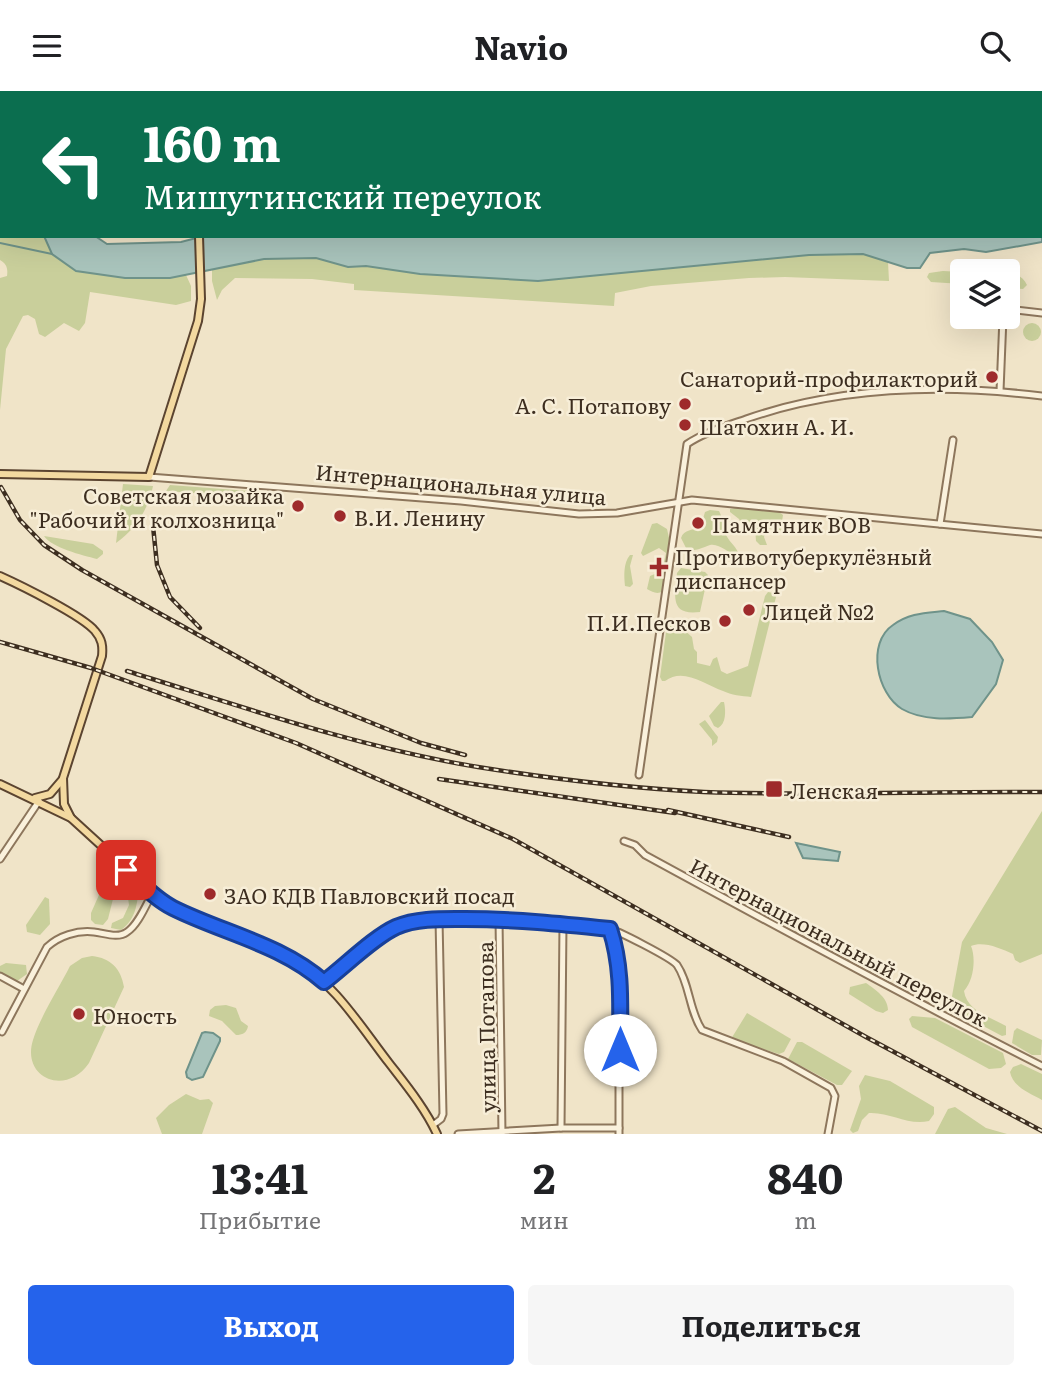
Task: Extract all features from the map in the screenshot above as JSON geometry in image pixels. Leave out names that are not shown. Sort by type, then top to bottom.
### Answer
[{"type":"main road","points":[[149,477],[198,321],[201,287],[199,238]]},
{"type":"main road","name":"Интернациональная улица","points":[[0,474],[149,477]]},
{"type":"main road","points":[[0,576],[78,618],[95,630],[102,640],[102,656],[63,778],[64,804],[71,818]]},
{"type":"main road","points":[[36,800],[50,794],[63,778]]},
{"type":"main road","points":[[0,784],[71,818],[152,894],[173,908],[294,960],[324,982],[355,1018],[437,1134]]},
{"type":"street","points":[[1020,310],[1042,313]]},
{"type":"street","points":[[1000,391],[1003,329]]},
{"type":"street","points":[[639,775],[687,444],[714,429],[772,410],[841,396],[903,389],[1000,391],[1042,396]]},
{"type":"street","points":[[940,524],[953,440]]},
{"type":"street","name":"Интернациональная улица","points":[[149,477],[461,501],[579,514],[617,513],[680,502],[704,501],[1042,534]]},
{"type":"street","points":[[0,859],[36,800]]},
{"type":"street","name":"Интернациональный переулок","points":[[624,841],[734,904],[1042,1066]]},
{"type":"street","points":[[2,1032],[47,947],[54,941],[82,932],[109,935],[127,932],[152,894]]},
{"type":"street","points":[[433,1125],[443,1114],[439,919]]},
{"type":"street","points":[[324,982],[396,927],[411,923],[439,919],[499,919],[610,929],[668,958],[677,966],[699,1025],[707,1033],[783,1061],[831,1088],[835,1096],[828,1134]]},
{"type":"street","name":"улица Потапова","points":[[499,919],[502,1133]]},
{"type":"street","points":[[561,1128],[563,924]]},
{"type":"street","points":[[458,1134],[561,1128],[619,1131],[619,976],[618,958],[610,929]]},
{"type":"street","points":[[0,976],[24,989]]},
{"type":"green space","points":[[0,238],[45,238],[52,254],[170,278],[186,275],[191,286],[191,301],[176,305],[90,292],[85,323],[79,331],[64,323],[45,337],[39,334],[35,319],[28,315],[23,316],[6,349],[0,410],[0,278],[7,276],[7,271],[6,265],[0,260]]},
{"type":"green space","points":[[863,254],[888,262],[889,281],[785,277],[651,286],[615,293],[614,306],[354,290],[354,284],[312,279],[235,278],[222,290],[217,300],[212,281],[212,270],[264,259],[316,258],[348,267],[366,266],[420,274],[538,281],[809,255]]},
{"type":"green space","points":[[950,271],[950,283],[931,282],[927,277],[929,273]]},
{"type":"green space","points":[[1020,277],[1027,285],[1020,289]]},
{"type":"green space","points":[[1032,323],[1038,326],[1041,332],[1038,338],[1032,341],[1026,338],[1023,332],[1026,326]]},
{"type":"green space","points":[[123,484],[153,486],[140,518],[116,543]]},
{"type":"green space","points":[[170,485],[275,493],[276,499],[166,491]]},
{"type":"green space","points":[[730,509],[779,512],[783,515],[780,534],[772,528],[766,531],[764,537],[767,545],[760,545],[756,541],[755,527],[748,524],[744,528],[739,519],[730,512]]},
{"type":"green space","points":[[719,511],[726,535],[738,552],[737,557],[713,545],[687,550],[682,535],[701,526],[705,512]]},
{"type":"green space","points":[[657,523],[667,529],[670,542],[663,591],[657,593],[647,589],[650,576],[662,571],[666,553],[659,548],[643,556],[641,553],[652,524]]},
{"type":"green space","points":[[44,536],[93,544],[103,551],[103,554],[97,559],[76,553],[54,544]]},
{"type":"green space","points":[[630,555],[633,555],[630,566],[633,584],[630,587],[625,586],[624,574]]},
{"type":"green space","points":[[681,568],[705,572],[708,575],[700,612],[683,611],[676,602],[677,573]]},
{"type":"green space","points":[[768,592],[776,597],[751,697],[729,693],[686,676],[662,681],[660,677],[666,632],[670,621],[674,621],[692,637],[697,663],[710,666],[717,657],[721,671],[727,674],[748,666]]},
{"type":"green space","points":[[724,702],[725,717],[718,728],[709,716]]},
{"type":"green space","points":[[705,720],[718,737],[712,746],[712,740],[699,724]]},
{"type":"green space","points":[[1042,811],[1042,954],[1020,963],[1015,960],[1013,954],[997,948],[981,944],[971,946],[973,969],[964,991],[966,998],[980,1013],[1006,1026],[1006,1035],[1002,1036],[955,1011],[952,996],[962,942]]},
{"type":"green space","points":[[110,870],[118,870],[139,887],[133,916],[121,930],[111,928],[112,923],[123,918],[129,905],[128,898],[121,895],[113,899],[108,919],[103,925],[95,924],[91,920],[91,913]]},
{"type":"green space","points":[[45,897],[49,899],[50,924],[40,935],[27,932],[26,925]]},
{"type":"green space","name":"Юность","points":[[92,956],[105,959],[114,965],[124,987],[89,1063],[69,1079],[48,1079],[39,1073],[33,1064],[31,1053],[36,1031],[70,966],[82,958]]},
{"type":"green space","points":[[6,963],[26,965],[27,974],[17,981],[0,972],[0,966]]},
{"type":"green space","points":[[866,983],[884,998],[888,1010],[883,1013],[876,1011],[849,994],[850,987]]},
{"type":"green space","points":[[215,1006],[236,1008],[241,1021],[248,1026],[244,1033],[236,1035],[222,1021],[209,1016],[210,1010]]},
{"type":"green space","points":[[747,1013],[791,1039],[784,1052],[779,1054],[731,1039]]},
{"type":"green space","points":[[912,1016],[935,1018],[1003,1053],[1006,1064],[1001,1068],[989,1069],[912,1027],[909,1019]]},
{"type":"green space","points":[[1017,1028],[1042,1040],[1041,1055],[1032,1055],[1012,1043]]},
{"type":"green space","points":[[797,1042],[802,1042],[852,1071],[842,1085],[837,1085],[788,1059]]},
{"type":"green space","points":[[1021,1064],[1042,1074],[1042,1100],[1014,1082],[1010,1072],[1013,1067]]},
{"type":"green space","points":[[865,1075],[890,1081],[934,1107],[934,1114],[929,1121],[921,1122],[869,1113],[862,1120],[858,1131],[853,1133],[850,1130],[861,1099],[859,1086]]},
{"type":"green space","points":[[186,1094],[200,1100],[209,1099],[213,1103],[202,1134],[162,1134],[156,1118]]},
{"type":"green space","points":[[955,1107],[986,1128],[1007,1134],[935,1134],[948,1109]]},
{"type":"water","points":[[45,238],[98,238],[107,244],[181,242],[196,238],[1042,238],[1042,242],[986,252],[964,249],[930,253],[920,268],[907,268],[863,254],[809,255],[538,281],[420,274],[366,266],[348,267],[316,258],[264,259],[170,278],[125,278],[76,271],[52,254]]},
{"type":"water","points":[[944,611],[970,619],[992,642],[1003,660],[996,684],[972,717],[936,718],[910,713],[893,702],[881,681],[877,656],[885,633],[905,618]]},
{"type":"water","points":[[796,843],[840,852],[838,861],[803,858]]},
{"type":"water","points":[[202,1033],[213,1033],[220,1041],[203,1077],[192,1080],[187,1077],[186,1072]]},
{"type":"waterway","points":[[0,243],[52,254]]},
{"type":"railway","points":[[1,487],[20,520],[44,545],[82,570],[313,699],[421,743],[465,755]]},
{"type":"railway","points":[[153,526],[157,565],[170,597],[200,628]]},
{"type":"railway","points":[[0,642],[91,668],[296,743],[513,839],[866,1037],[1042,1131]]},
{"type":"railway","points":[[127,671],[301,725],[389,749],[534,775],[704,792],[1042,792]]},
{"type":"railway","points":[[439,779],[675,813]]},
{"type":"railway","points":[[668,810],[789,837]]},
{"type":"place","name":"Санаторий-профилакторий","points":[[992,377]]},
{"type":"place","name":"А. С. Потапову","points":[[685,404]]},
{"type":"place","name":"Шатохин А. И.","points":[[685,425]]},
{"type":"place","name":"Советская мозайка \"Рабочий и колхозница\"","points":[[298,506]]},
{"type":"place","name":"В.И. Ленину","points":[[340,516]]},
{"type":"place","name":"Памятник ВОВ","points":[[698,523]]},
{"type":"place","name":"Противотуберкулёзный диспансер","points":[[659,567]]},
{"type":"place","name":"Лицей №2","points":[[749,610]]},
{"type":"place","name":"П.И.Песков","points":[[725,621]]},
{"type":"place","name":"Ленская","points":[[774,789]]},
{"type":"place","name":"ЗАО КДВ Павловский посад","points":[[210,894]]},
{"type":"place","name":"Юность","points":[[79,1014]]},
{"type":"route","points":[[126,870],[152,894],[173,908],[294,960],[324,982],[381,937],[396,927],[411,923],[439,919],[499,919],[610,929],[618,958],[620,1050]]}]
